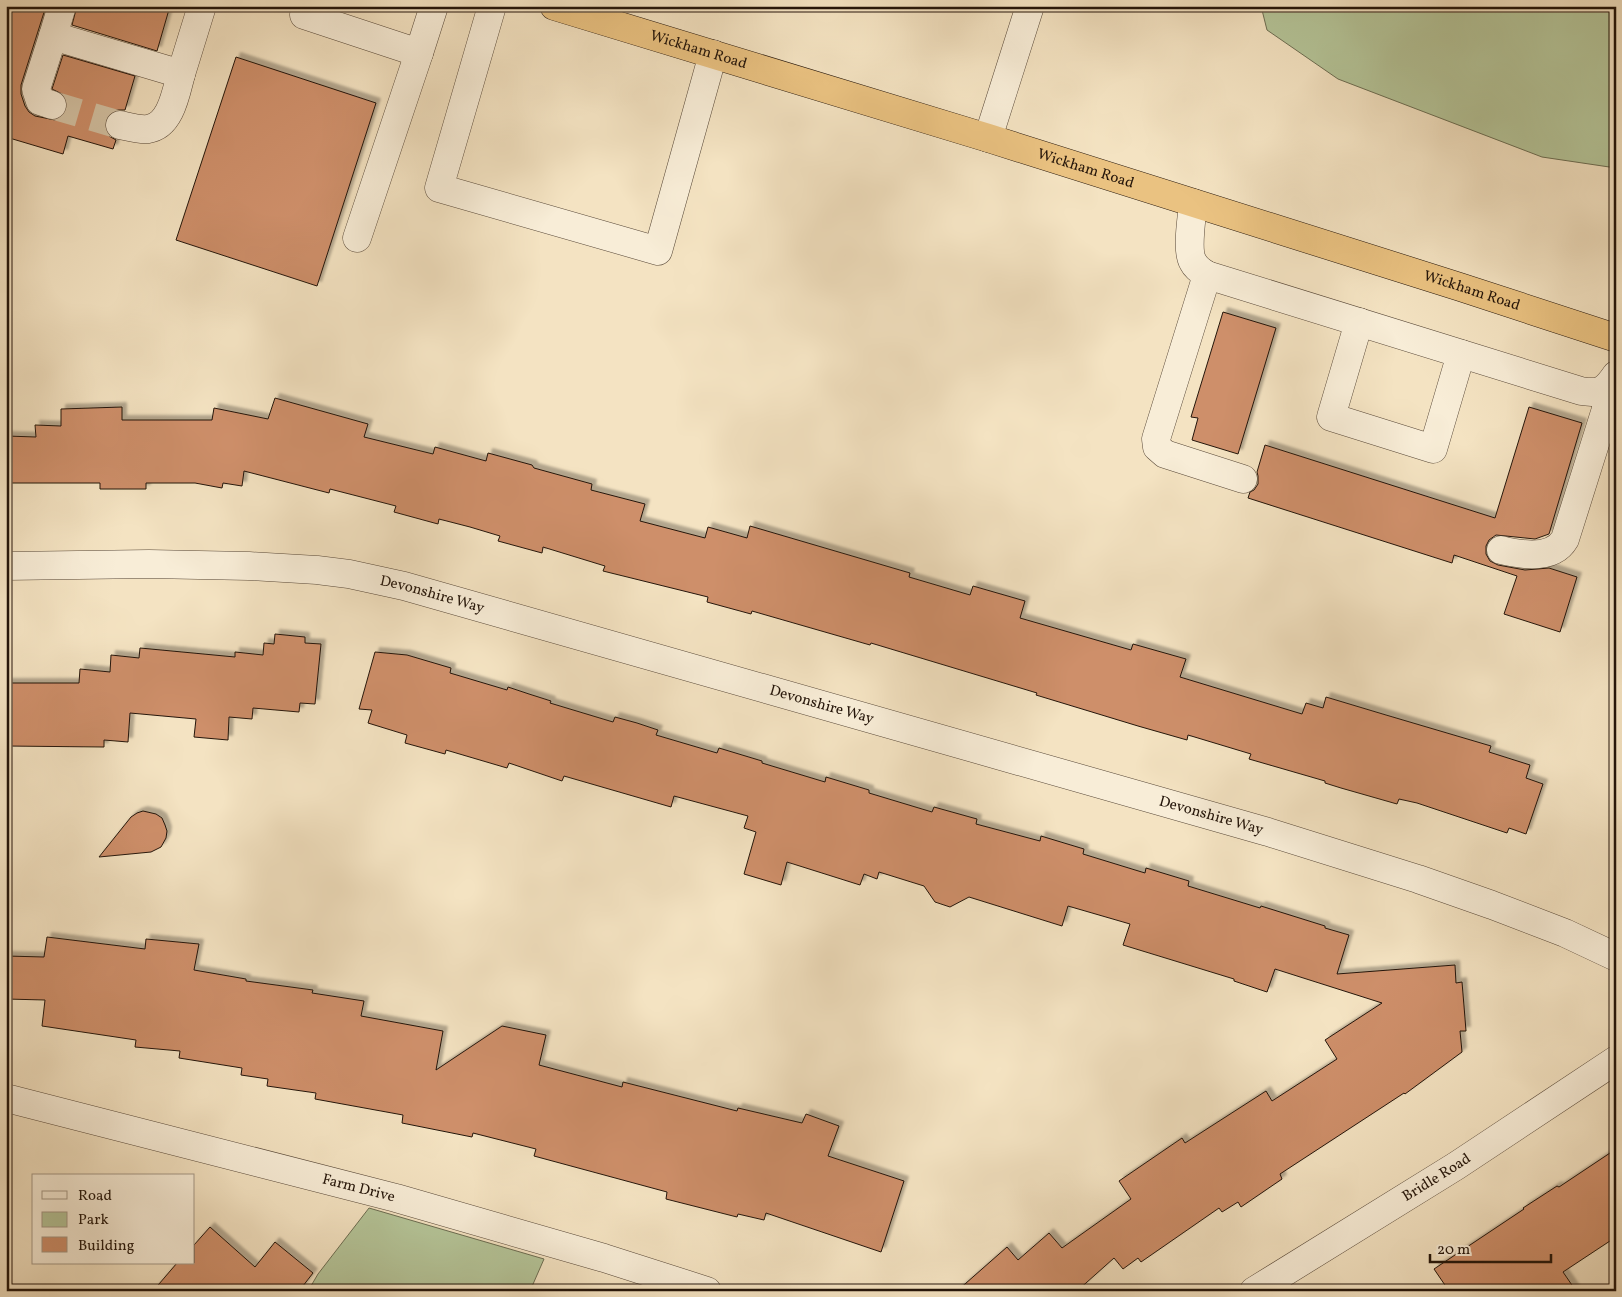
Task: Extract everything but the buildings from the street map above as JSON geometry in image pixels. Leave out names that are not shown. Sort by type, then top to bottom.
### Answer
[{"type":"highway","name":"Wickham Road","points":[[554,6],[988,138],[1616,338]]},
{"type":"street","points":[[52,105],[40,101],[36,89],[62,6]]},
{"type":"street","points":[[120,125],[148,129],[160,124],[171,109],[202,6]]},
{"type":"street","points":[[307,6],[304,16],[419,53]]},
{"type":"street","points":[[357,238],[434,6]]},
{"type":"street","points":[[492,6],[439,188],[658,251],[713,54]]},
{"type":"street","points":[[988,138],[1030,6]]},
{"type":"street","points":[[53,36],[181,74]]},
{"type":"street","points":[[1193,203],[1190,254],[1192,262],[1207,275],[1581,391],[1592,393],[1609,383]]},
{"type":"street","points":[[1207,275],[1156,439],[1157,447],[1165,454],[1243,479]]},
{"type":"street","points":[[1359,322],[1332,417],[1433,449],[1461,354]]},
{"type":"street","points":[[1501,550],[1521,555],[1553,551],[1561,547],[1606,409],[1609,383]]},
{"type":"street","name":"Devonshire Way","points":[[6,566],[149,564],[249,566],[318,570],[349,574],[404,586],[1268,832],[1418,878],[1564,933],[1616,957]]},
{"type":"street","name":"Bridle Road","points":[[1254,1291],[1465,1161],[1616,1060]]},
{"type":"street","name":"Farm Drive","points":[[6,1098],[396,1198],[604,1258],[707,1291]]},
{"type":"green space","points":[[1261,6],[1616,6],[1616,168],[1542,157],[1338,79],[1267,30]]},
{"type":"green space","points":[[369,1208],[544,1259],[530,1291],[308,1291],[318,1274]]},
{"type":"tunnel","points":[[52,105],[120,125]]}]
